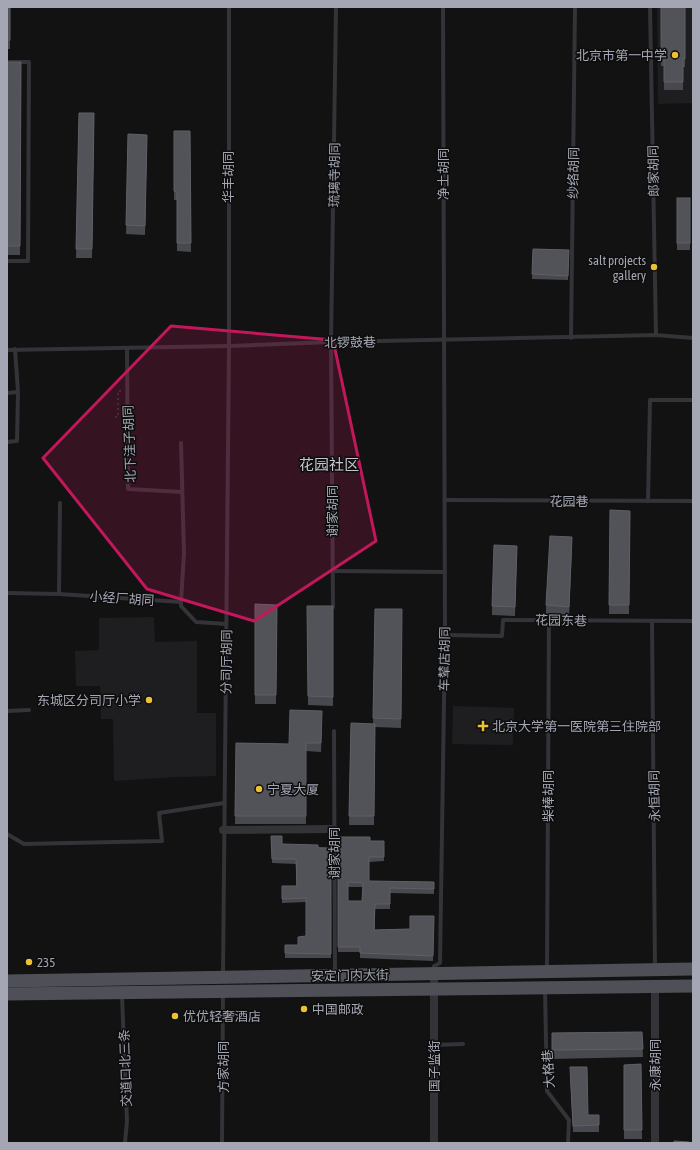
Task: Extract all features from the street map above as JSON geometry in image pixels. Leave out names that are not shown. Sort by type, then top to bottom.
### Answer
[{"type":"main road","name":"安定门内大街","points":[[7,981],[693,969]]},
{"type":"main road","name":"安定门内大街","points":[[7,994],[693,986]]},
{"type":"street","points":[[223,830],[334,830]]},
{"type":"street","name":"国子监街","points":[[434,974],[434,1143]]},
{"type":"street","name":"永康胡同","points":[[654,1143],[655,986]]},
{"type":"lane","name":"华丰胡同","points":[[229,7],[229,346]]},
{"type":"lane","name":"琉璃寺胡同","points":[[331,342],[336,7]]},
{"type":"lane","name":"净土胡同","points":[[444,7],[444,340]]},
{"type":"lane","name":"纱络胡同","points":[[571,338],[575,7]]},
{"type":"lane","name":"郎家胡同","points":[[650,7],[656,335]]},
{"type":"lane","points":[[7,62],[29,62],[29,70],[28,261],[7,261]]},
{"type":"lane","name":"北锣鼓巷","points":[[7,350],[656,335],[693,338]]},
{"type":"lane","name":"车辇店胡同","points":[[434,974],[434,966],[440,963],[445,572],[444,340]]},
{"type":"lane","name":"谢家胡同","points":[[331,342],[333,607]]},
{"type":"lane","name":"分司厅胡同","points":[[223,977],[223,830],[229,346]]},
{"type":"lane","name":"北下洼子胡同","points":[[127,348],[128,489],[182,492]]},
{"type":"lane","points":[[7,442],[17,442],[18,392],[15,350]]},
{"type":"lane","points":[[7,393],[18,392]]},
{"type":"lane","points":[[648,501],[650,400],[693,400]]},
{"type":"lane","points":[[181,443],[184,553],[181,606],[196,622],[226,624]]},
{"type":"lane","name":"花园巷","points":[[445,500],[693,501]]},
{"type":"lane","points":[[59,594],[60,503]]},
{"type":"lane","points":[[333,571],[445,572]]},
{"type":"lane","name":"小经厂胡同","points":[[7,593],[59,594],[181,602]]},
{"type":"lane","name":"花园东巷","points":[[444,635],[502,636],[503,620],[693,621]]},
{"type":"lane","name":"柴棒胡同","points":[[546,972],[549,620]]},
{"type":"lane","name":"永恒胡同","points":[[652,621],[656,970]]},
{"type":"lane","points":[[7,710],[30,710]]},
{"type":"lane","name":"谢家胡同","points":[[334,731],[335,975]]},
{"type":"lane","points":[[7,834],[24,844],[162,841],[159,813],[224,803]]},
{"type":"lane","name":"大格巷","points":[[545,987],[547,1091],[569,1120],[568,1143]]},
{"type":"lane","name":"方家胡同","points":[[222,1143],[223,992]]},
{"type":"lane","name":"交道口北三条","points":[[122,993],[127,1121],[125,1143]]},
{"type":"lane","points":[[434,1045],[463,1044]]},
{"type":"path","points":[[116,418],[118,417],[118,391],[128,391]]},
{"type":"highlighted area","points":[[171,326],[333,340],[376,541],[254,621],[147,589],[43,458]]},
{"type":"shaded area","name":"北京市第一中学","points":[[657,7],[693,7],[693,103],[658,104]]},
{"type":"shaded area","name":"东城区分司厅小学","points":[[154,617],[155,642],[197,641],[197,713],[216,713],[216,776],[114,781],[113,719],[101,719],[100,686],[76,686],[75,651],[99,650],[99,618]]},
{"type":"shaded area","name":"北京大学第一医院第三住院部","points":[[453,706],[514,708],[513,745],[452,744]]},
{"type":"building","points":[[7,7],[10,7],[10,40],[7,40]]},
{"type":"building","points":[[661,7],[685,7],[685,59],[683,59],[683,82],[664,82],[664,58],[661,58]]},
{"type":"building","points":[[7,62],[21,62],[20,246],[7,246]]},
{"type":"building","points":[[79,113],[94,113],[92,249],[76,249]]},
{"type":"building","points":[[174,131],[190,131],[191,243],[177,243],[177,192],[174,191]]},
{"type":"building","points":[[128,134],[147,135],[145,226],[126,225]]},
{"type":"building","points":[[677,198],[690,198],[690,243],[677,243]]},
{"type":"building","points":[[533,249],[569,250],[568,276],[532,274]]},
{"type":"building","points":[[610,510],[630,511],[629,605],[609,605]]},
{"type":"building","points":[[550,536],[572,537],[569,607],[546,605]]},
{"type":"building","points":[[494,545],[517,546],[515,607],[492,606]]},
{"type":"building","points":[[255,604],[277,605],[276,695],[255,695]]},
{"type":"building","points":[[307,606],[333,606],[333,697],[308,696]]},
{"type":"building","points":[[375,609],[402,609],[401,719],[373,718]]},
{"type":"building","points":[[290,710],[322,711],[321,743],[306,743],[306,816],[235,816],[236,743],[289,744]]},
{"type":"building","points":[[351,723],[375,724],[374,816],[349,816]]},
{"type":"building","points":[[271,836],[282,836],[282,844],[318,845],[318,848],[331,848],[331,954],[285,953],[285,945],[298,945],[298,937],[306,936],[306,898],[282,899],[282,886],[297,886],[296,859],[272,859]]},
{"type":"building","points":[[338,837],[370,837],[370,841],[384,841],[384,857],[369,857],[369,881],[434,882],[434,889],[390,888],[390,904],[375,904],[374,930],[410,929],[410,916],[434,916],[433,956],[360,953],[360,947],[338,947]],"holes":[[[348,882],[363,883],[362,901],[348,901]]]},
{"type":"building","points":[[642,1032],[643,1049],[552,1050],[552,1033]]},
{"type":"building","points":[[641,1064],[642,1130],[624,1130],[624,1065]]},
{"type":"building","points":[[570,1067],[587,1067],[588,1115],[599,1115],[599,1125],[573,1126]]},
{"type":"building","points":[[674,1141],[689,1142],[689,1143],[674,1143]]},
{"type":"place","name":"北京市第一中学","points":[[675,55]]},
{"type":"place","name":"salt projects gallery","points":[[654,267]]},
{"type":"place","name":"东城区分司厅小学","points":[[149,700]]},
{"type":"place","name":"北京大学第一医院第三住院部","points":[[483,726]]},
{"type":"place","name":"宁夏大厦","points":[[259,789]]},
{"type":"place","name":"235","points":[[29,962]]},
{"type":"place","name":"中国邮政","points":[[304,1009]]},
{"type":"place","name":"优优轻奢酒店","points":[[175,1016]]},
{"type":"district","name":"花园社区","points":[[329,465]]}]
